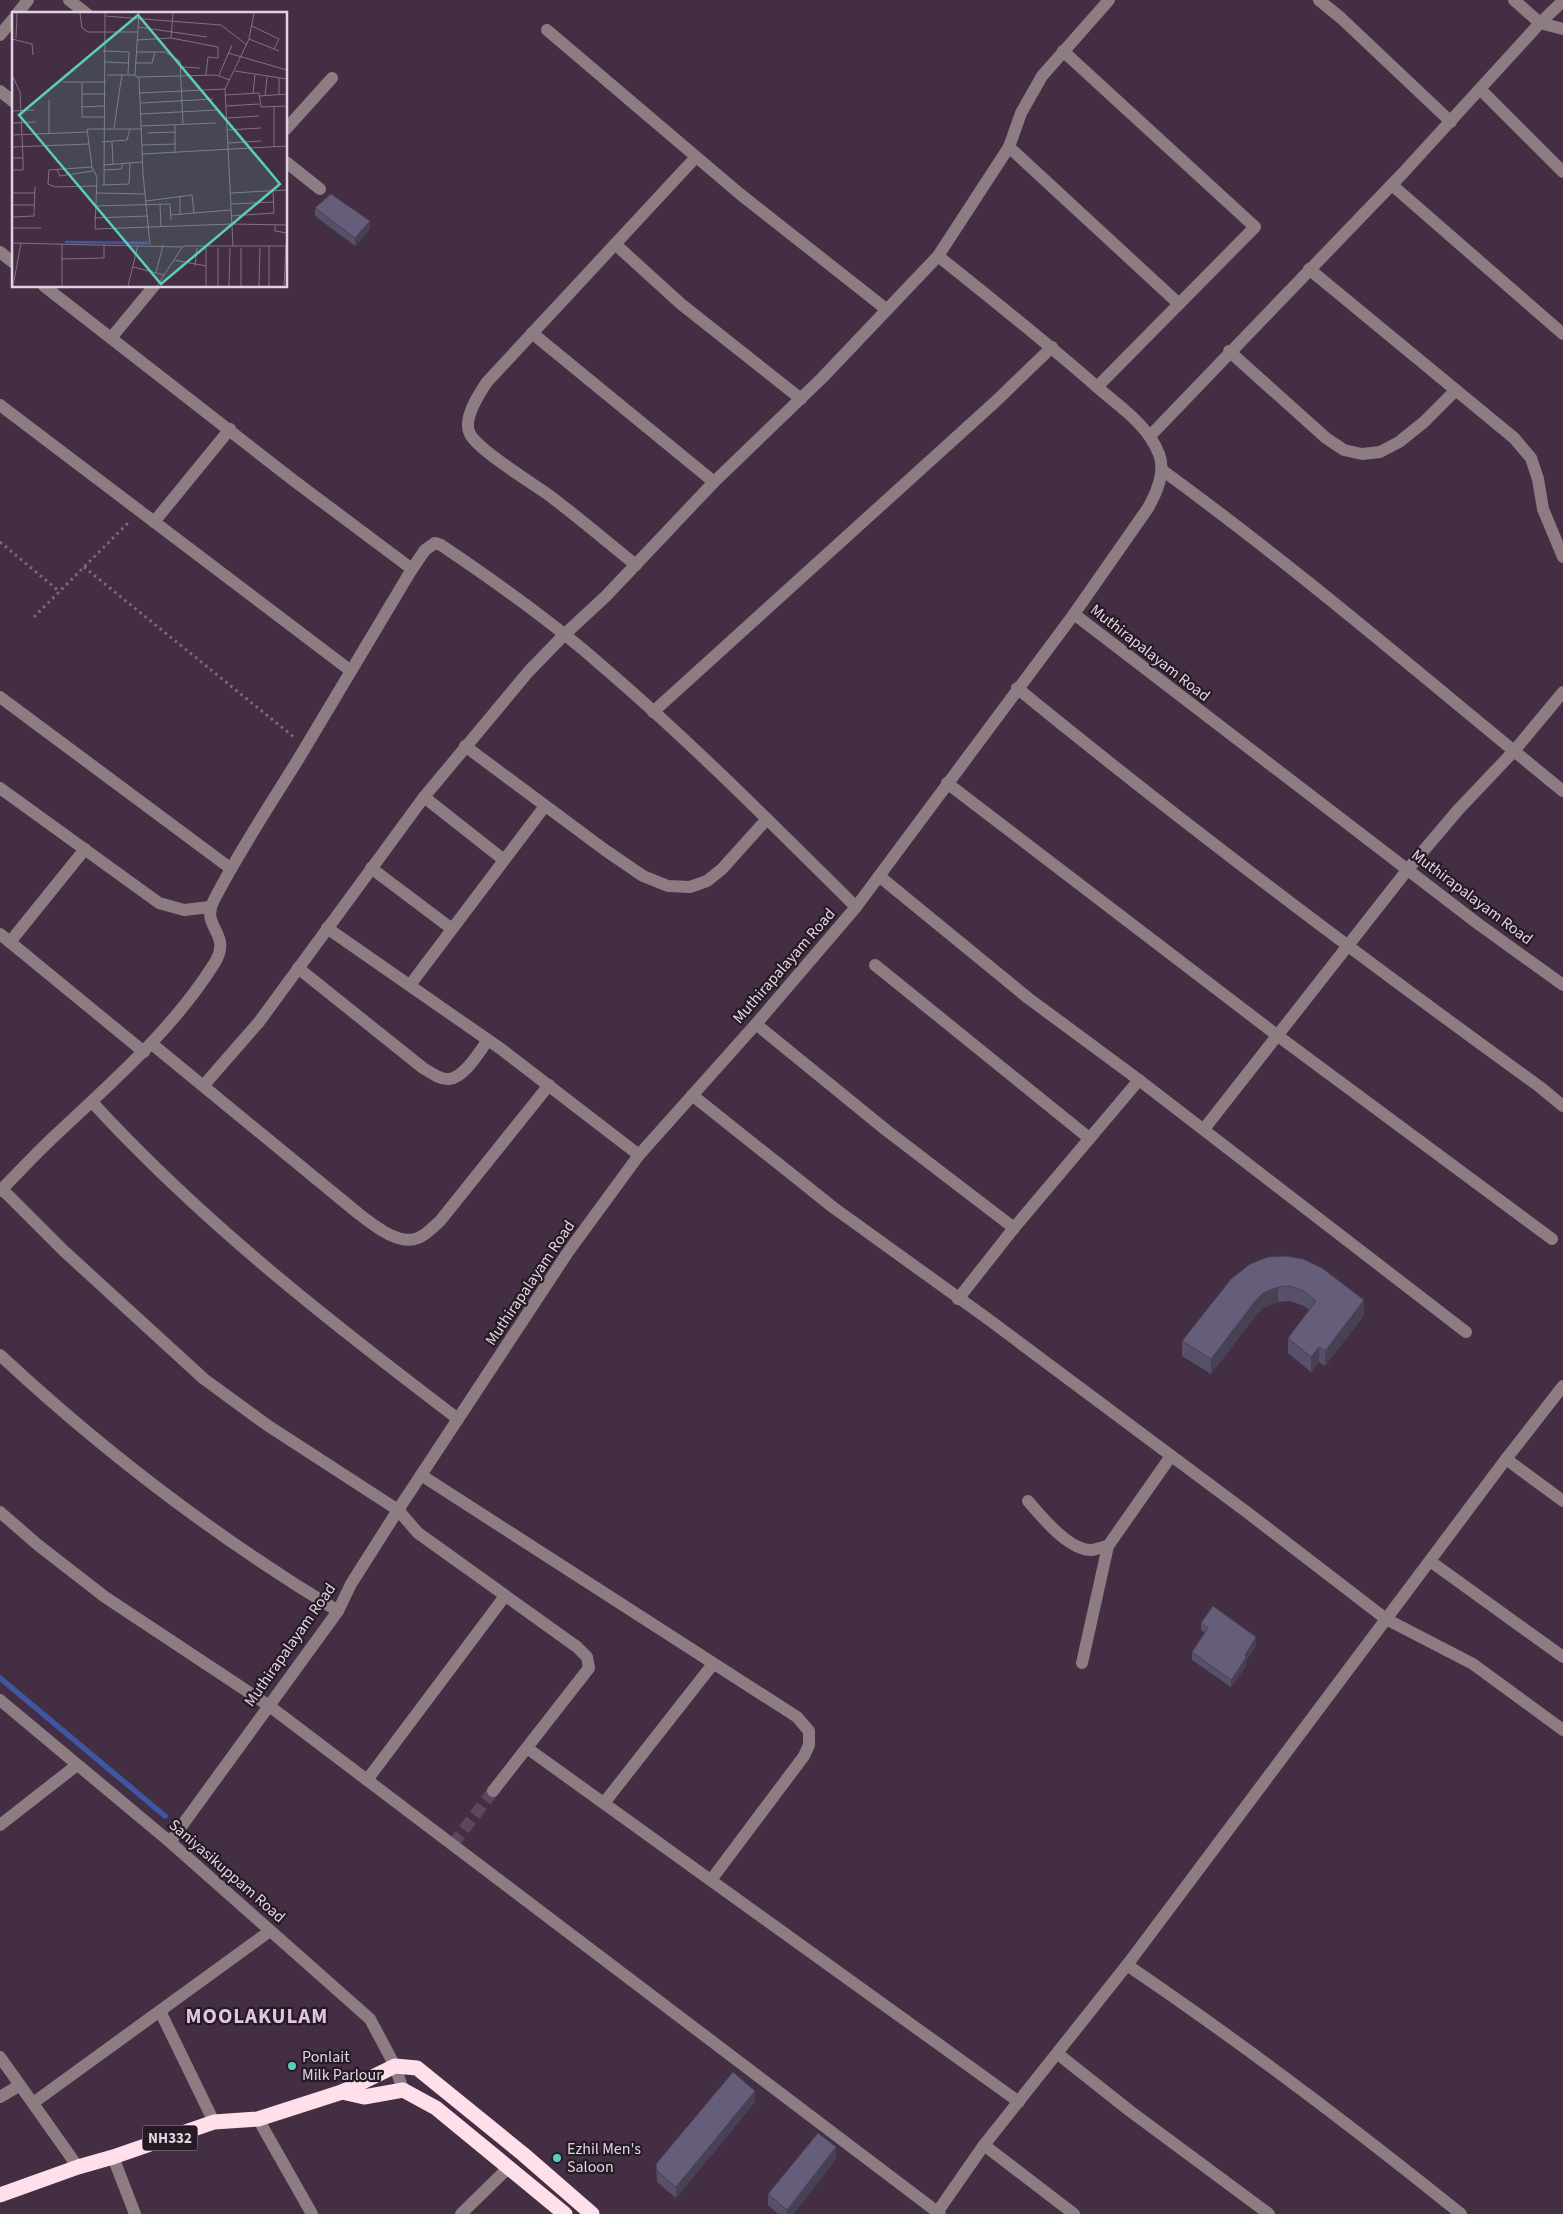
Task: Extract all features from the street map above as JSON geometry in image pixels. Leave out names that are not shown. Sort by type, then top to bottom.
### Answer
[{"type":"highway","name":"NH332","points":[[0,2195],[214,2122],[258,2119],[342,2092],[395,2066]]},
{"type":"highway","points":[[395,2066],[417,2068],[523,2154],[592,2214]]},
{"type":"highway","name":"NH332","points":[[342,2092],[364,2097],[403,2090]]},
{"type":"highway","points":[[403,2090],[436,2108],[565,2214]]},
{"type":"street","points":[[19,12],[28,0]]},
{"type":"street","points":[[69,0],[84,12]]},
{"type":"street","points":[[204,1085],[258,1022],[424,797],[529,671],[606,596],[714,482],[801,399],[938,256],[1009,147],[1021,114],[1042,76],[1109,0]]},
{"type":"street","points":[[1319,0],[1342,18],[1450,122]]},
{"type":"street","points":[[1514,0],[1540,23],[1563,29]]},
{"type":"street","points":[[1150,436],[1392,185],[1540,23],[1563,1]]},
{"type":"street","points":[[0,35],[12,20]]},
{"type":"street","points":[[547,30],[696,157],[824,262],[886,309]]},
{"type":"street","points":[[1063,52],[1255,227],[1097,387]]},
{"type":"street","points":[[288,127],[332,78]]},
{"type":"street","points":[[1480,89],[1563,172]]},
{"type":"street","points":[[0,91],[12,100]]},
{"type":"street","points":[[1009,147],[1179,304]]},
{"type":"street","points":[[636,565],[549,496],[479,446],[469,433],[469,416],[473,402],[487,382],[696,157]]},
{"type":"street","points":[[288,164],[320,189]]},
{"type":"street","points":[[1392,185],[1563,334]]},
{"type":"street","points":[[615,244],[681,304],[801,399]]},
{"type":"street","points":[[0,252],[12,261]]},
{"type":"street","points":[[938,256],[1052,347],[1097,387],[1150,436],[1160,455],[1162,470],[1158,490],[1148,508],[1074,614]]},
{"type":"street","points":[[1309,269],[1514,438],[1531,458],[1538,479],[1543,508],[1563,556]]},
{"type":"street","points":[[47,288],[412,569]]},
{"type":"street","points":[[111,338],[152,288]]},
{"type":"street","points":[[532,333],[714,482]]},
{"type":"street","points":[[653,712],[995,402],[1052,347]]},
{"type":"street","points":[[1229,352],[1326,438],[1344,450],[1362,454],[1380,452],[1399,442],[1424,422],[1456,390]]},
{"type":"street","points":[[0,405],[351,671]]},
{"type":"street","points":[[154,522],[230,430]]},
{"type":"street","points":[[1162,470],[1236,524],[1340,606],[1563,791]]},
{"type":"street","points":[[494,1791],[589,1668],[586,1657],[577,1647],[418,1532],[398,1510],[267,1425],[204,1379],[78,1265],[1,1190],[29,1160],[148,1048],[204,979],[219,957],[222,947],[211,922],[210,907],[230,868],[412,569],[429,546],[435,543],[441,545],[511,592],[601,664],[767,819],[856,907]]},
{"type":"street","name":"Muthirapalayam Road","points":[[170,1842],[338,1611],[351,1584],[398,1510],[568,1252],[639,1155],[756,1024],[856,907],[1074,614],[1563,985]]},
{"type":"street","points":[[1018,688],[1086,745],[1348,948],[1563,1106]]},
{"type":"street","points":[[1204,1130],[1408,869],[1458,810],[1514,751],[1563,692]]},
{"type":"street","points":[[0,697],[230,868]]},
{"type":"street","points":[[466,746],[605,850],[643,876],[668,886],[690,887],[707,880],[722,869],[767,819]]},
{"type":"street","points":[[947,783],[1278,1036],[1552,1239]]},
{"type":"street","points":[[0,788],[159,903],[184,910],[210,907]]},
{"type":"street","points":[[424,797],[504,860]]},
{"type":"street","points":[[410,985],[545,806]]},
{"type":"street","points":[[10,942],[85,849]]},
{"type":"street","points":[[371,868],[452,929]]},
{"type":"street","points":[[879,876],[1028,998],[1139,1080],[1466,1332]]},
{"type":"street","points":[[328,928],[488,1040],[639,1155]]},
{"type":"street","points":[[0,934],[148,1048],[204,1085],[359,1214],[377,1227],[405,1239],[418,1238],[440,1221],[549,1085]]},
{"type":"street","points":[[876,965],[1089,1138]]},
{"type":"street","points":[[298,968],[423,1068],[436,1076],[449,1079],[457,1076],[467,1068],[488,1040]]},
{"type":"street","points":[[756,1024],[886,1130],[1014,1228]]},
{"type":"street","points":[[958,1299],[1014,1228],[1139,1080]]},
{"type":"street","points":[[692,1096],[834,1208],[1171,1456],[1386,1620],[1473,1664],[1563,1730]]},
{"type":"street","points":[[92,1102],[127,1140],[231,1239],[338,1328],[458,1419]]},
{"type":"street","points":[[0,1355],[83,1431],[167,1496],[338,1611]]},
{"type":"street","points":[[0,1512],[38,1545],[105,1597],[268,1706],[938,2213],[984,2145],[1127,1965],[1506,1459],[1563,1386]]},
{"type":"street","points":[[1082,1663],[1108,1546],[1171,1456]]},
{"type":"street","points":[[1506,1459],[1563,1500]]},
{"type":"street","points":[[421,1475],[797,1717],[809,1731],[809,1745],[804,1756],[711,1880]]},
{"type":"street","points":[[1028,1501],[1049,1525],[1075,1545],[1090,1550],[1108,1546]]},
{"type":"street","points":[[1430,1561],[1563,1657]]},
{"type":"street","points":[[367,1780],[505,1596]]},
{"type":"street","points":[[604,1803],[714,1664]]},
{"type":"street","name":"Saniyasikuppam Road","points":[[0,1700],[170,1842],[370,2019],[395,2066],[403,2090]]},
{"type":"street","points":[[527,1748],[1019,2102]]},
{"type":"street","points":[[0,1825],[77,1765]]},
{"type":"street","points":[[33,2103],[270,1931]]},
{"type":"street","points":[[1127,1965],[1185,2004],[1392,2159],[1461,2214]]},
{"type":"street","points":[[160,2011],[214,2122]]},
{"type":"street","points":[[1058,2054],[1130,2111],[1269,2214]]},
{"type":"street","points":[[0,2057],[78,2167]]},
{"type":"street","points":[[0,2097],[20,2085]]},
{"type":"street","points":[[258,2119],[312,2214]]},
{"type":"street","points":[[984,2145],[1074,2214]]},
{"type":"street","points":[[113,2157],[135,2214]]},
{"type":"street","points":[[461,2214],[509,2167]]},
{"type":"path","points":[[34,617],[130,522]]},
{"type":"path","points":[[0,542],[60,592]]},
{"type":"path","points":[[84,567],[299,741]]},
{"type":"building","points":[[331,194],[370,221],[355,238],[315,208]]},
{"type":"building","points":[[1285,1256],[1303,1259],[1322,1268],[1364,1300],[1325,1351],[1319,1347],[1311,1357],[1288,1338],[1316,1301],[1304,1291],[1290,1286],[1278,1287],[1263,1293],[1211,1359],[1182,1341],[1231,1279],[1250,1264],[1268,1257]]},
{"type":"building","points":[[1213,1606],[1256,1637],[1245,1655],[1246,1658],[1231,1680],[1192,1652],[1208,1628],[1201,1623]]},
{"type":"building","points":[[733,2072],[755,2091],[676,2187],[657,2171],[656,2164]]},
{"type":"building","points":[[818,2133],[836,2147],[787,2210],[768,2194]]},
{"type":"waterway","points":[[0,1678],[165,1816]]},
{"type":"tunnel","points":[[453,1844],[493,1791]]},
{"type":"place","name":"Ponlait Milk Parlour","points":[[292,2066]]},
{"type":"place","name":"Ezhil Men's Saloon","points":[[557,2158]]},
{"type":"district","name":"MOOLAKULAM","points":[[257,2016]]}]
